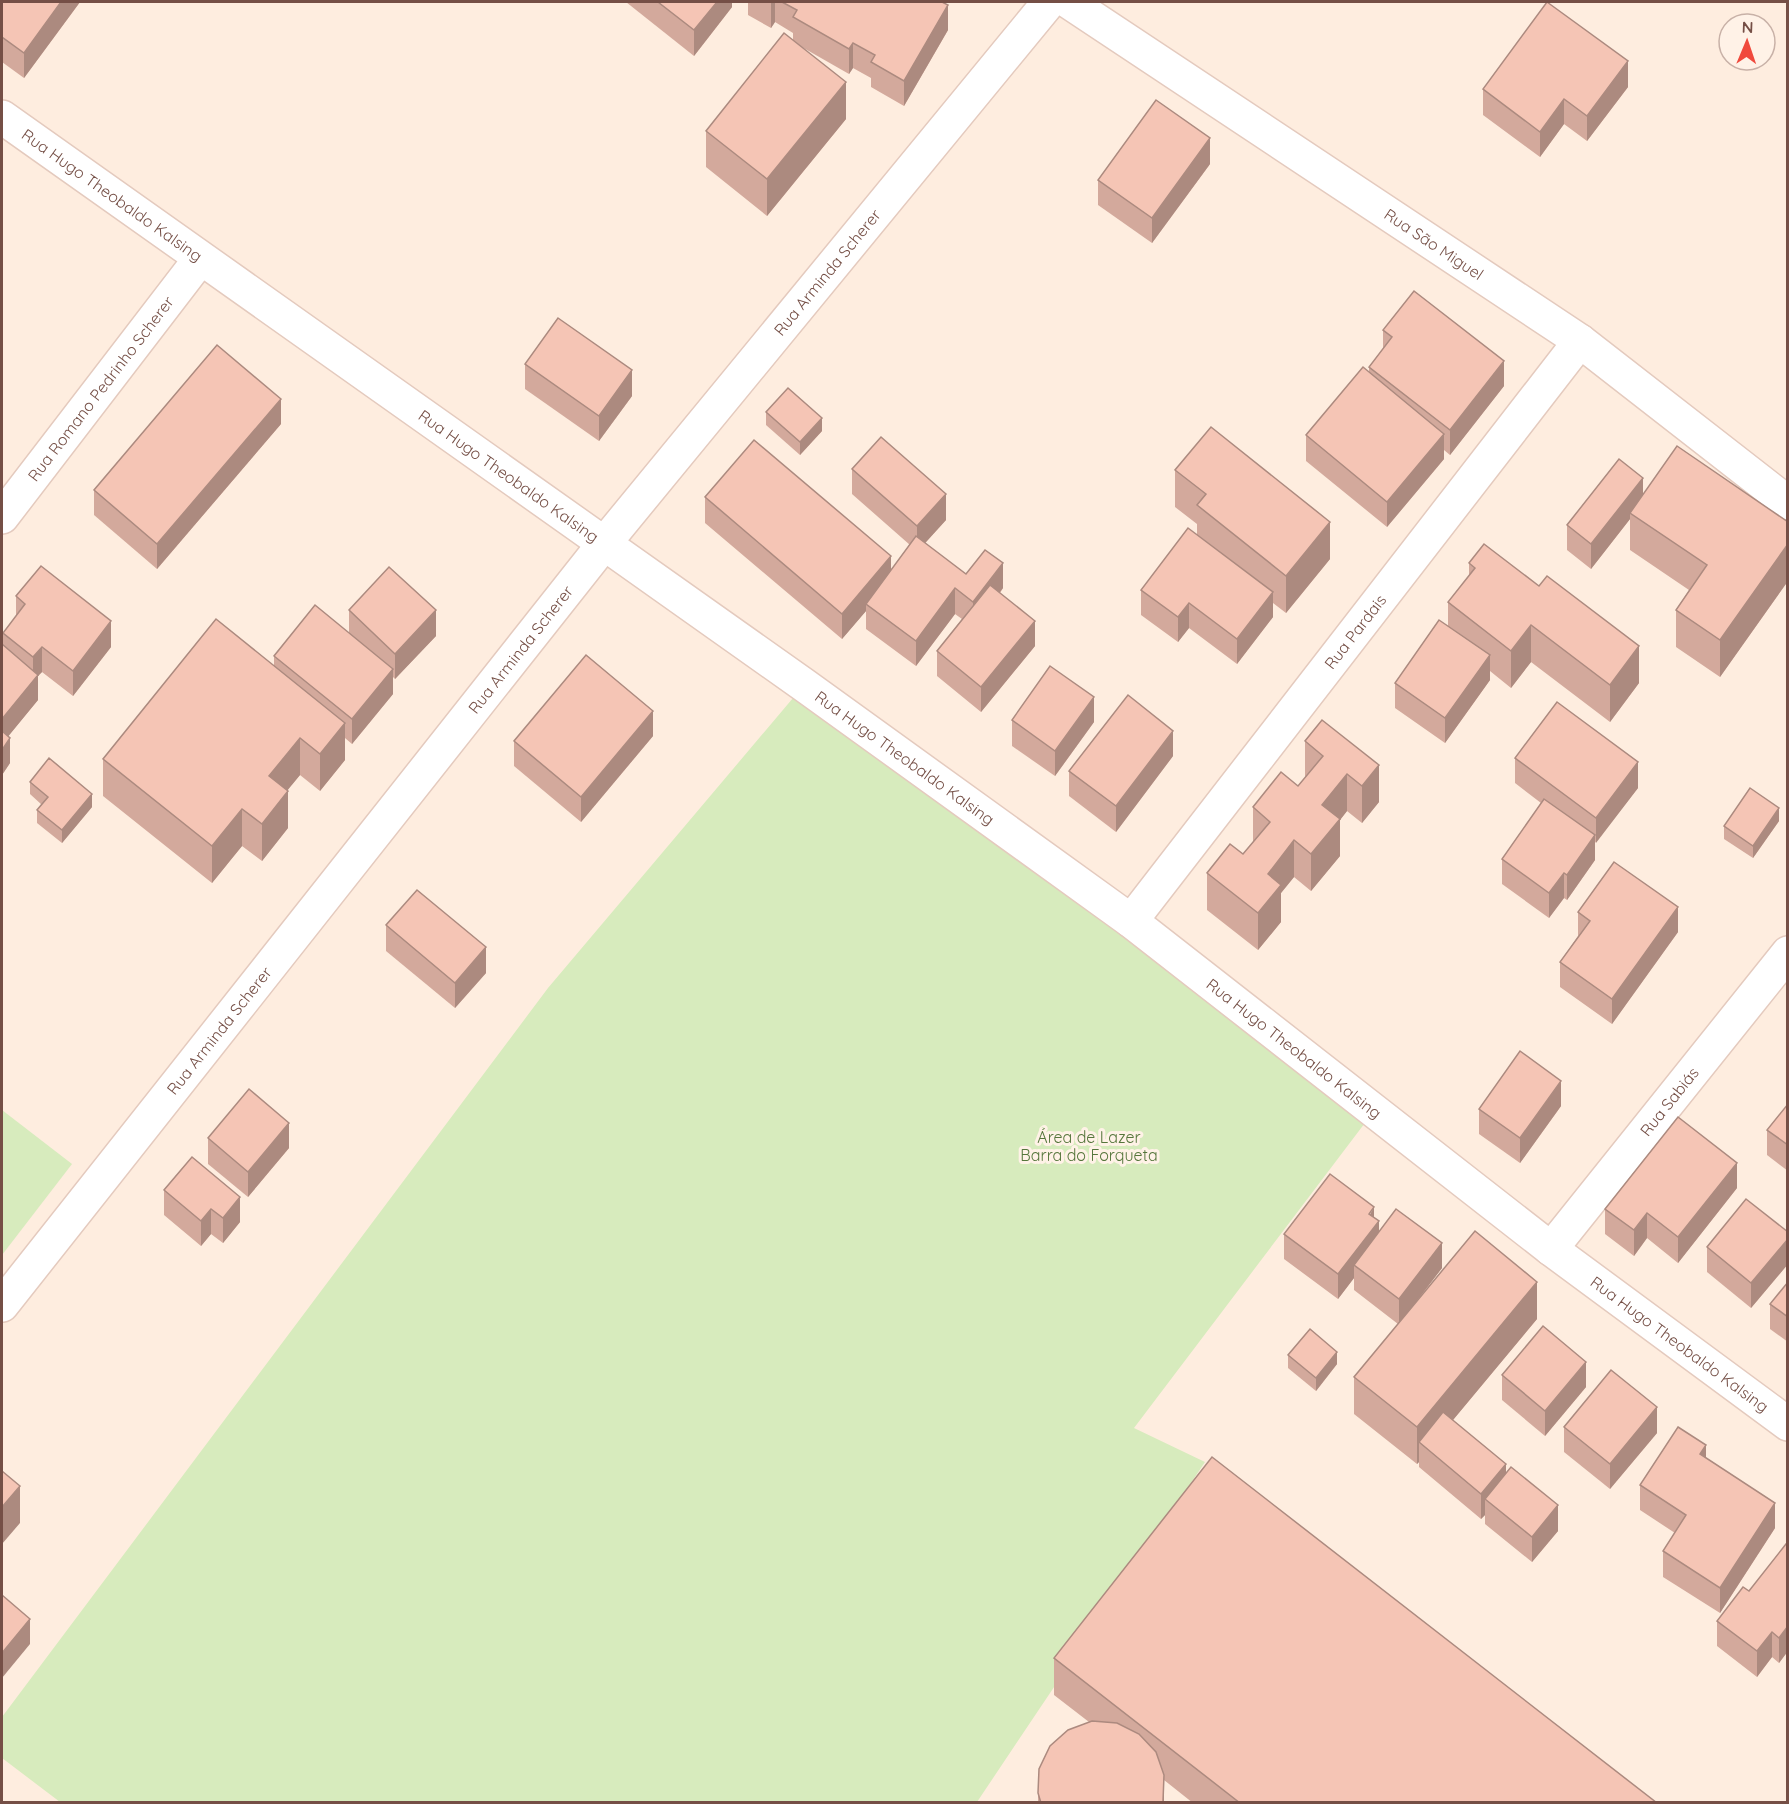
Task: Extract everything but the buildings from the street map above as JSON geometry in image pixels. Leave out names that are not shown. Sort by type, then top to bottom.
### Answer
[{"type":"street","name":"Rua Arminda Scherer","points":[[2,1305],[603,544],[1049,2]]},
{"type":"street","name":"Rua São Miguel","points":[[1069,2],[1580,341],[1788,503]]},
{"type":"street","name":"Rua Hugo Theobaldo Kalsing","points":[[2,117],[823,699],[1131,921],[1551,1249],[1788,1424]]},
{"type":"street","name":"Rua Romano Pedrinho Scherer","points":[[2,517],[200,259]]},
{"type":"street","name":"Rua Pardais","points":[[1131,921],[1580,341]]},
{"type":"street","name":"Rua Sabiás","points":[[1551,1249],[1788,953]]},
{"type":"green space","name":"Área de Lazer Barra do Forqueta","points":[[804,685],[1374,1111],[1134,1428],[1205,1462],[977,1802],[60,1802],[2,1758],[2,1717],[548,988]]},
{"type":"green space","points":[[2,1110],[72,1164],[2,1255]]}]
